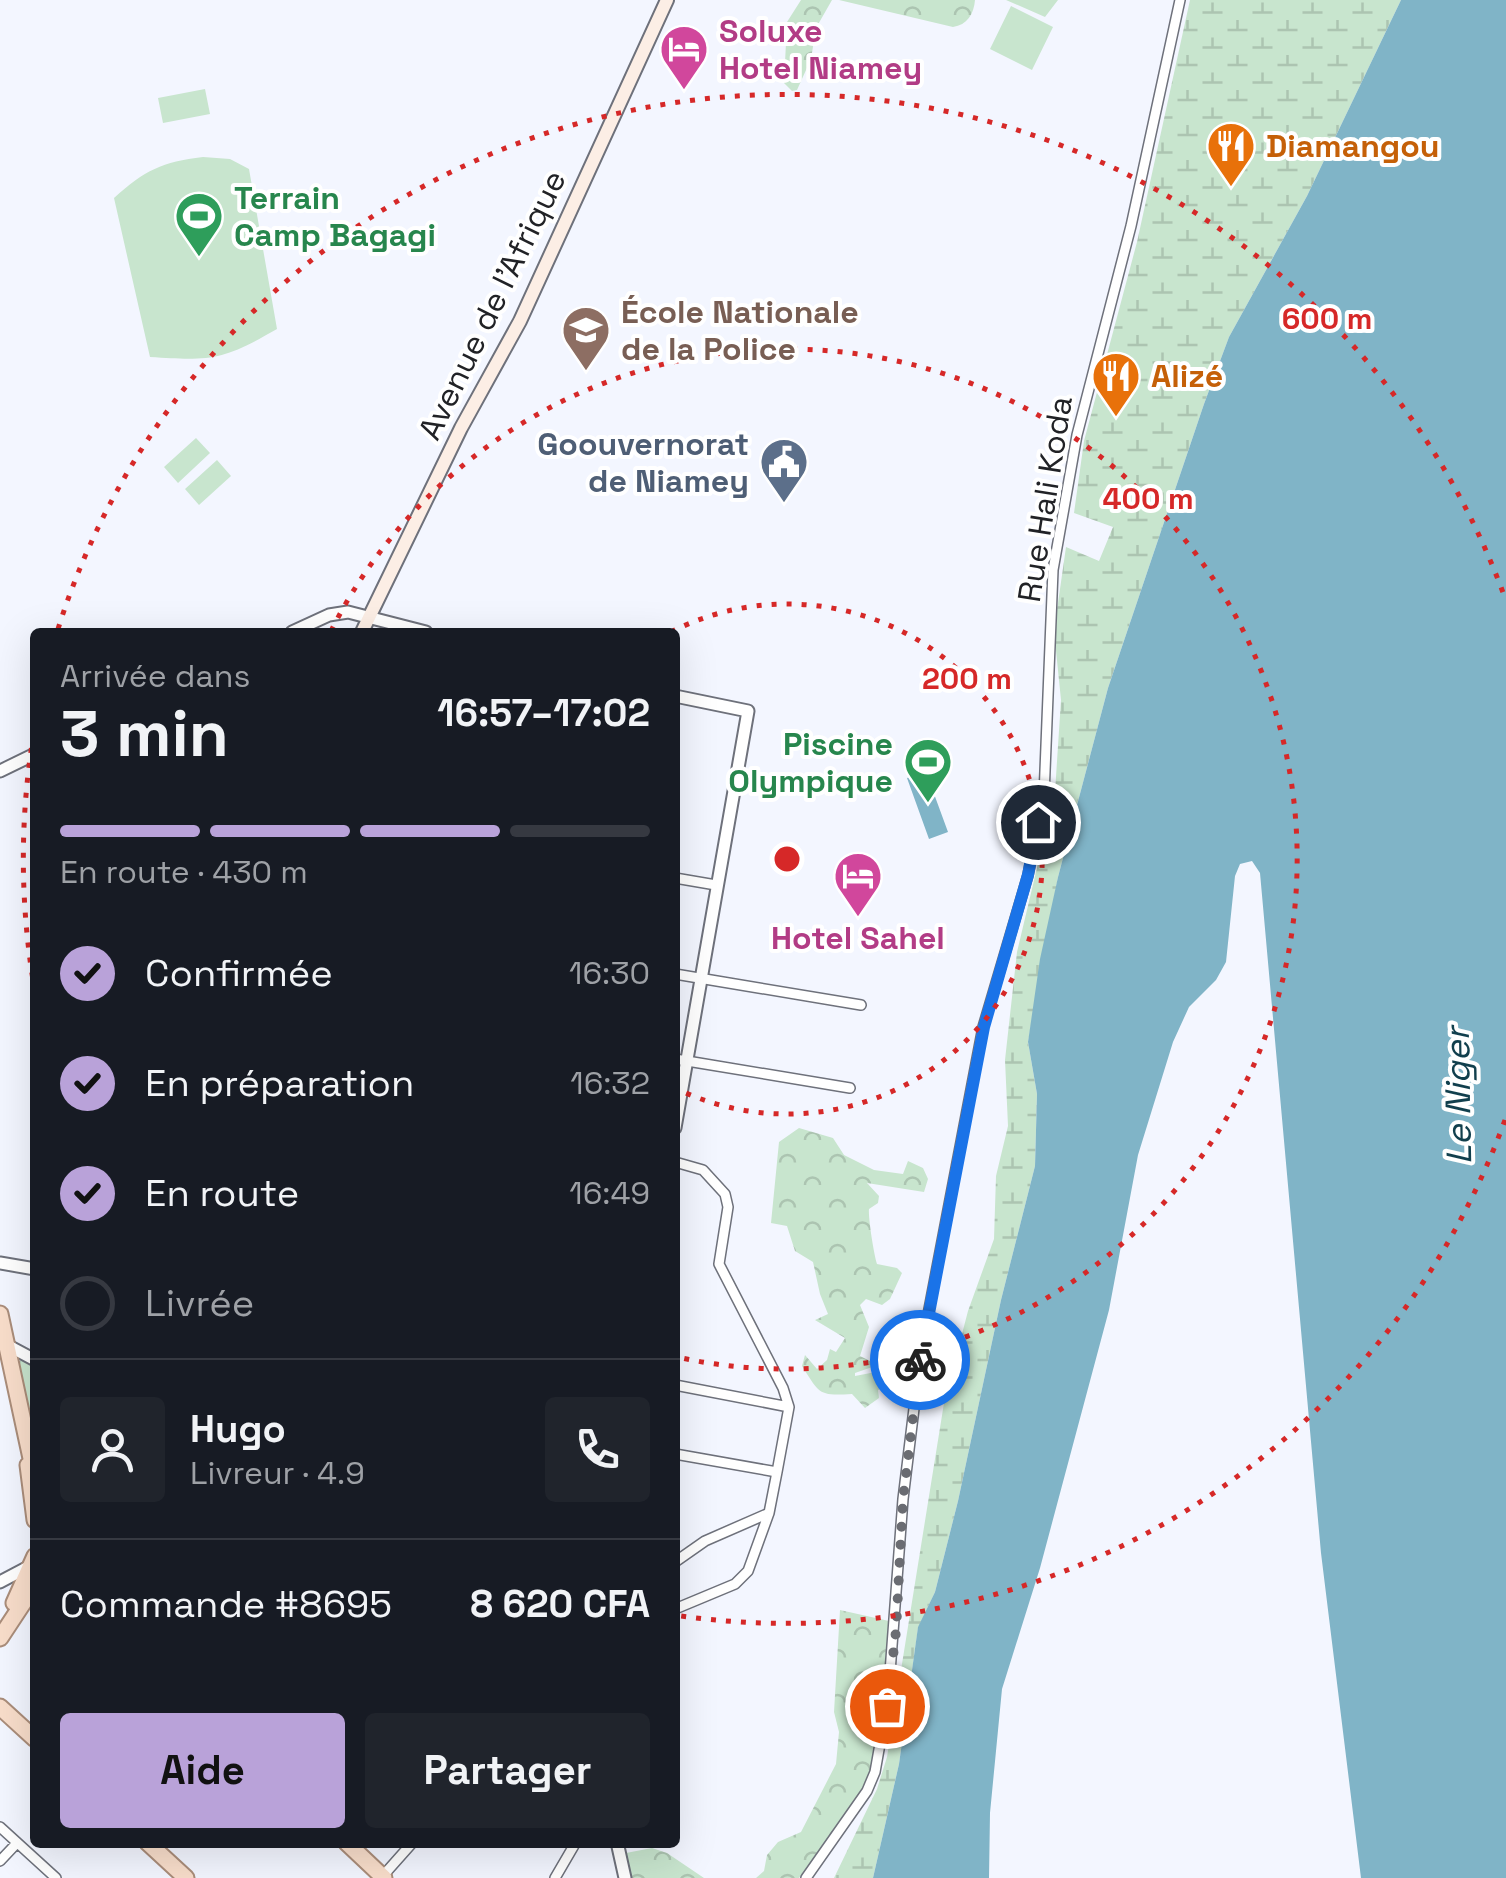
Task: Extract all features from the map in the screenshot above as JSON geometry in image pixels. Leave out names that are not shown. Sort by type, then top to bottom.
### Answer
[{"type":"main road","name":"Avenue de l'Afrique","points":[[363,628],[461,428],[520,321],[667,0]]},
{"type":"main road","points":[[0,1314],[30,1474]]},
{"type":"main road","points":[[28,1456],[30,1462]]},
{"type":"main road","points":[[0,1624],[30,1573]]},
{"type":"main road","points":[[0,1638],[30,1593]]},
{"type":"main road","points":[[0,1707],[30,1734]]},
{"type":"main road","points":[[154,1848],[186,1878]]},
{"type":"main road","points":[[352,1848],[383,1877]]},
{"type":"street","name":"Rue Hali Koda","points":[[806,1878],[867,1791],[875,1772],[890,1682],[903,1499],[922,1350],[984,1027],[1028,875],[1044,796],[1053,570],[1076,435],[1132,226],[1180,0]]},
{"type":"street","points":[[301,628],[338,612],[411,628]]},
{"type":"street","points":[[680,697],[748,711],[701,978],[681,1060],[850,1088]]},
{"type":"street","points":[[0,771],[30,756]]},
{"type":"street","points":[[680,879],[716,885]]},
{"type":"street","points":[[680,975],[860,1005]]},
{"type":"street","points":[[680,1163],[703,1170],[725,1194],[728,1208],[719,1264],[784,1388],[789,1407],[769,1512],[748,1571],[742,1578],[680,1606]]},
{"type":"street","points":[[0,1263],[30,1268]]},
{"type":"street","points":[[6,1344],[30,1357]]},
{"type":"street","points":[[680,1386],[789,1407]]},
{"type":"street","points":[[680,1455],[777,1472]]},
{"type":"street","points":[[680,1558],[705,1541],[769,1512]]},
{"type":"street","points":[[16,1599],[0,1585],[30,1568]]},
{"type":"street","points":[[0,1827],[56,1878]]},
{"type":"street","points":[[0,1861],[17,1843]]},
{"type":"street","points":[[383,1877],[408,1848]]},
{"type":"street","points":[[555,1878],[572,1848]]},
{"type":"street","points":[[618,1848],[625,1878]]},
{"type":"green space","points":[[801,0],[832,0],[816,28],[811,59],[797,90],[792,91],[784,83],[787,22]]},
{"type":"green space","points":[[839,0],[975,0],[969,18],[953,27]]},
{"type":"green space","points":[[1006,0],[1058,0],[1045,17]]},
{"type":"green space","points":[[1190,0],[1401,0],[1307,196],[1229,337],[1108,688],[1058,877],[1028,1042],[1037,1094],[1035,1166],[935,1592],[918,1628],[899,1764],[873,1878],[834,1878],[877,1789],[887,1757],[944,1403],[968,1311],[994,1239],[996,1176],[1008,1126],[1005,1060],[1017,952],[1055,792],[1061,700],[1054,631],[1066,547],[1099,561],[1113,527],[1074,513],[1084,441],[1137,242]]},
{"type":"green space","points":[[1011,6],[1053,27],[1032,70],[990,49]]},
{"type":"green space","points":[[205,89],[210,114],[163,123],[158,98]]},
{"type":"green space","points":[[203,157],[230,159],[249,169],[277,329],[216,356],[150,357],[114,198],[155,169]]},
{"type":"green space","points":[[196,438],[210,453],[178,483],[164,467]]},
{"type":"green space","points":[[217,460],[231,476],[199,505],[185,489]]},
{"type":"green space","points":[[799,1128],[833,1138],[844,1155],[874,1170],[903,1174],[908,1161],[923,1168],[928,1179],[924,1192],[867,1183],[879,1196],[878,1203],[869,1209],[877,1264],[897,1268],[902,1273],[890,1299],[882,1305],[866,1299],[860,1305],[869,1327],[860,1356],[878,1365],[855,1376],[886,1370],[892,1384],[878,1390],[879,1398],[865,1408],[852,1394],[821,1391],[802,1366],[805,1355],[817,1369],[827,1360],[830,1349],[836,1352],[845,1338],[815,1320],[828,1314],[813,1262],[795,1251],[787,1226],[771,1223],[779,1142]]},
{"type":"green space","points":[[23,1359],[30,1363],[30,1435],[15,1364]]},
{"type":"green space","points":[[840,1610],[889,1621],[886,1703],[869,1780],[799,1878],[756,1878],[764,1871],[767,1855],[778,1842],[801,1832],[836,1764],[839,1732],[834,1712]]},
{"type":"green space","points":[[652,1848],[667,1853],[704,1878],[632,1878],[626,1853]]},
{"type":"water","name":"Le Niger","points":[[1401,0],[1506,0],[1506,1878],[1361,1878],[1321,1553],[1260,873],[1252,861],[1240,864],[1235,876],[1226,962],[1216,980],[1189,1007],[1173,1042],[1138,1155],[1109,1310],[1040,1568],[1002,1689],[990,1813],[989,1878],[873,1878],[899,1764],[918,1627],[935,1592],[1035,1166],[1037,1094],[1028,1042],[1040,959],[1108,688],[1229,337],[1307,196]]},
{"type":"water","name":"Piscine Olympique","points":[[926,772],[948,832],[929,839],[907,778]]},
{"type":"way so far","points":[[887,1706],[896,1631],[903,1499],[920,1360]]},
{"type":"place","name":"Soluxe Hotel Niamey","points":[[684,92]]},
{"type":"place","name":"Diamangou","points":[[1231,188]]},
{"type":"place","name":"Terrain Camp Bagagi","points":[[199,258]]},
{"type":"place","name":"École Nationale de la Police","points":[[586,372]]},
{"type":"place","name":"Alizé","points":[[1116,418]]},
{"type":"place","name":"Goouvernorat de Niamey","points":[[784,504]]},
{"type":"place","name":"Piscine Olympique","points":[[928,804]]},
{"type":"place","name":"Hotel Sahel","points":[[858,918]]},
{"type":"route","points":[[920,1360],[984,1027],[1028,875],[1038,822]]}]
